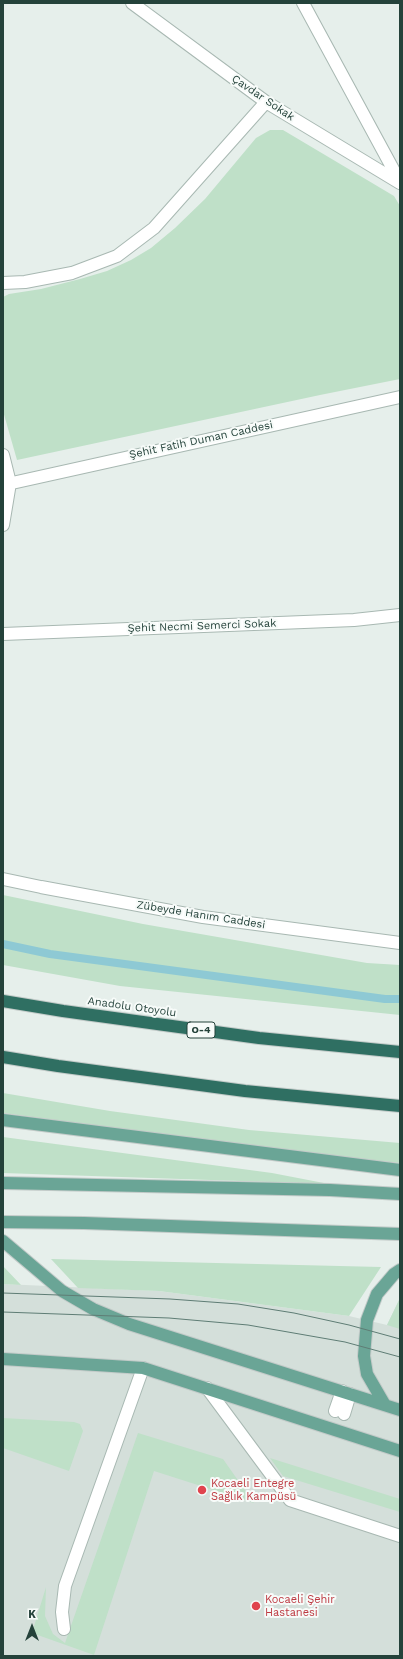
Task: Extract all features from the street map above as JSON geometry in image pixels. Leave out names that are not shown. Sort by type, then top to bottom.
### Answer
[{"type":"highway","name":"Anadolu Otoyolu","points":[[3,1001],[63,1011],[259,1038],[400,1052]]},
{"type":"highway","points":[[3,1057],[58,1066],[245,1091],[400,1106]]},
{"type":"main road","points":[[3,1120],[400,1170]]},
{"type":"main road","points":[[3,1183],[330,1190],[400,1194]]},
{"type":"main road","points":[[3,1222],[84,1222],[400,1234]]},
{"type":"main road","points":[[3,1241],[62,1291],[93,1309],[136,1326],[400,1410]]},
{"type":"main road","points":[[385,1405],[367,1374],[364,1356],[367,1320],[377,1294],[394,1274],[400,1270]]},
{"type":"main road","points":[[3,1359],[143,1368],[400,1451]]},
{"type":"street","name":"Çavdar Sokak","points":[[132,3],[266,102],[400,183]]},
{"type":"street","points":[[303,3],[400,183]]},
{"type":"street","points":[[3,283],[25,282],[72,273],[117,256],[154,228],[266,102]]},
{"type":"street","name":"Şehit Fatih Duman Caddesi","points":[[6,484],[400,397]]},
{"type":"street","points":[[3,455],[6,484],[3,525]]},
{"type":"street","name":"Şehit Necmi Semerci Sokak","points":[[3,634],[354,620],[400,615]]},
{"type":"street","name":"Zübeyde Hanım Caddesi","points":[[3,879],[203,917],[400,943]]},
{"type":"street","points":[[64,1629],[62,1612],[66,1586],[143,1368]]},
{"type":"street","points":[[207,1388],[290,1500],[400,1536]]},
{"type":"street","points":[[339,1412],[346,1393]]},
{"type":"shaded area","name":"Kocaeli Entegre Sağlık Kampüsü","points":[[3,1284],[159,1291],[349,1316],[387,1325],[400,1298],[400,1656],[3,1656]]},
{"type":"green space","points":[[270,130],[283,130],[394,196],[400,206],[400,379],[17,460],[3,411],[3,297],[9,294],[41,289],[107,271],[131,260],[151,248],[175,228],[205,199],[256,138]]},
{"type":"green space","points":[[3,895],[143,924],[367,963],[400,965],[400,1015],[120,986],[3,965]]},
{"type":"green space","points":[[3,1093],[110,1111],[249,1130],[400,1143],[400,1163],[3,1113]]},
{"type":"green space","points":[[3,1137],[272,1173],[329,1184],[3,1173]]},
{"type":"green space","points":[[51,1259],[381,1267],[349,1316],[159,1291],[78,1288]]},
{"type":"green space","points":[[3,1266],[21,1285],[3,1284]]},
{"type":"green space","points":[[400,1298],[400,1329],[387,1325]]},
{"type":"green space","points":[[3,1418],[74,1422],[80,1424],[83,1431],[69,1471],[3,1448]]},
{"type":"green space","points":[[138,1433],[223,1459],[254,1503],[154,1471],[94,1655],[32,1633],[46,1587],[45,1616],[53,1634],[65,1643]]},
{"type":"green space","points":[[270,1458],[400,1499],[400,1512],[283,1476]]},
{"type":"waterway","points":[[3,944],[50,954],[385,999],[400,999]]},
{"type":"tram line","points":[[3,1293],[170,1299],[238,1304],[294,1313],[349,1325],[400,1339]]},
{"type":"tram line","points":[[3,1312],[169,1318],[248,1325],[345,1342],[400,1357]]},
{"type":"place","name":"Kocaeli Entegre Sağlık Kampüsü","points":[[202,1490]]},
{"type":"place","name":"Kocaeli Şehir Hastanesi","points":[[256,1606]]}]
